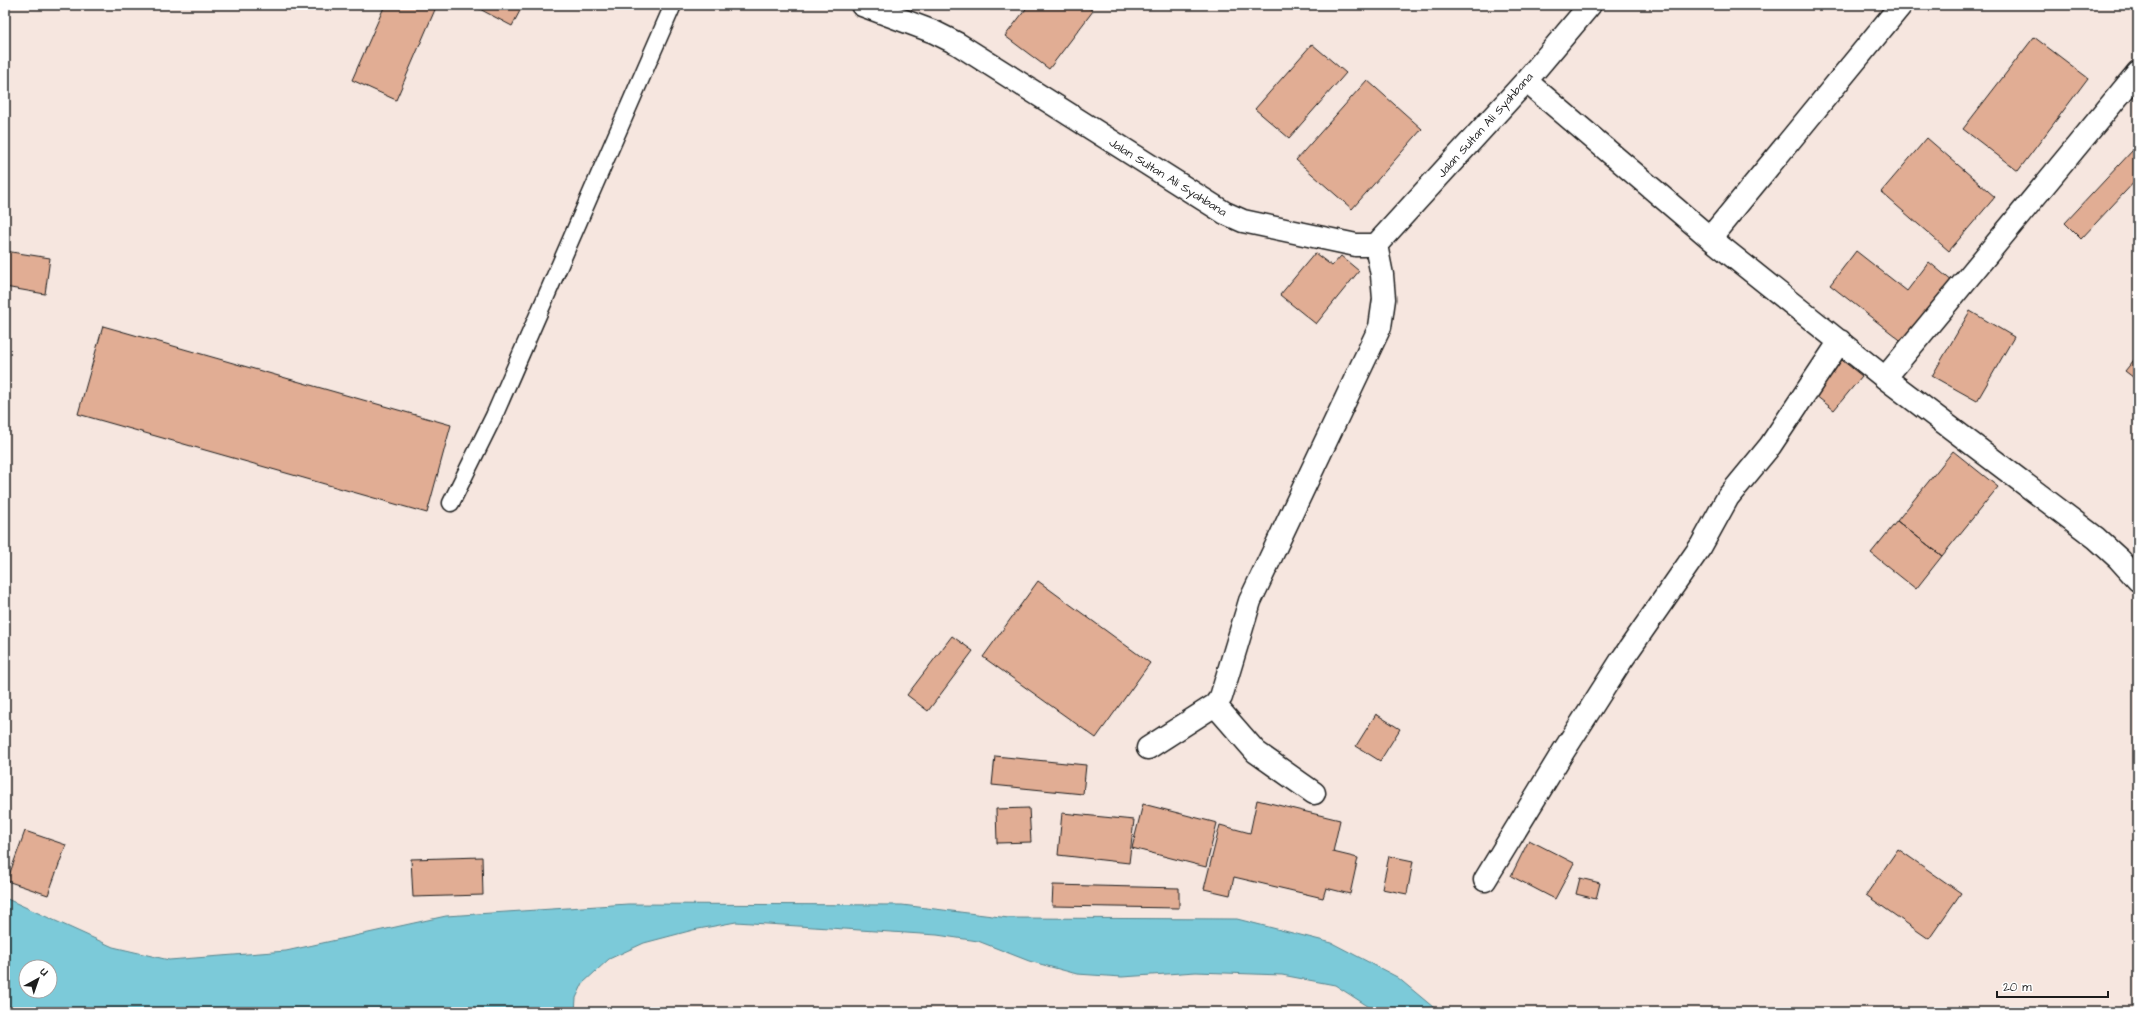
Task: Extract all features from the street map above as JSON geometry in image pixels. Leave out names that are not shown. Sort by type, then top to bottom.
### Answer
[{"type":"street","name":"Jalan Sultan Ali Syahbana","points":[[862,5],[934,32],[958,44],[1225,213],[1243,221],[1356,246],[1376,245],[1526,81],[1590,5]]},
{"type":"street","points":[[1710,238],[1901,5]]},
{"type":"street","points":[[1885,378],[2138,72]]},
{"type":"street","points":[[1526,81],[1710,238],[1885,378],[2096,538],[2119,559],[2138,580]]},
{"type":"street","points":[[1148,748],[1215,705],[1221,697],[1250,601],[1380,327],[1384,299],[1382,275],[1376,245]]},
{"type":"street","points":[[1485,880],[1621,661],[1701,546],[1728,497],[1770,446],[1840,341]]},
{"type":"street","points":[[1215,705],[1256,752],[1314,793]]},
{"type":"lane","points":[[451,503],[494,416],[673,5]]},
{"type":"water","points":[[5,898],[113,947],[169,960],[286,951],[446,916],[628,904],[902,905],[1009,918],[1237,919],[1332,943],[1397,977],[1439,1012],[1377,1012],[1335,985],[1282,975],[1196,972],[1122,977],[1077,974],[1029,961],[978,941],[937,935],[736,922],[693,930],[644,943],[609,959],[583,983],[576,998],[575,1012],[5,1012]]},
{"type":"building","points":[[385,5],[437,5],[396,100],[352,80]]},
{"type":"building","points":[[472,5],[523,5],[512,26]]},
{"type":"building","points":[[1029,5],[1085,5],[1093,11],[1049,69],[1005,36]]},
{"type":"building","points":[[2034,37],[2088,78],[2018,171],[1963,129]]},
{"type":"building","points":[[1312,44],[1346,73],[1289,138],[1255,109]]},
{"type":"building","points":[[1367,80],[1422,129],[1352,209],[1296,160]]},
{"type":"building","points":[[1927,138],[1995,197],[1949,251],[1881,192]]},
{"type":"building","points":[[2133,150],[2138,155],[2138,178],[2081,239],[2065,223]]},
{"type":"building","points":[[5,251],[50,258],[45,294],[5,287]]},
{"type":"building","points":[[1856,251],[1907,291],[1929,262],[1953,282],[1904,343],[1830,285]]},
{"type":"building","points":[[1315,253],[1332,266],[1341,256],[1359,271],[1316,324],[1280,295]]},
{"type":"building","points":[[1970,311],[2014,337],[1977,401],[1932,376]]},
{"type":"building","points":[[103,326],[451,425],[427,513],[78,414]]},
{"type":"building","points":[[2138,355],[2138,381],[2125,371]]},
{"type":"building","points":[[1838,357],[1862,376],[1834,410],[1811,392]]},
{"type":"building","points":[[1953,451],[1998,487],[1942,556],[1897,521]]},
{"type":"building","points":[[1897,521],[1942,556],[1916,589],[1871,553]]},
{"type":"building","points":[[1038,581],[1150,663],[1096,738],[983,657]]},
{"type":"building","points":[[952,636],[973,651],[928,711],[907,695]]},
{"type":"building","points":[[1376,714],[1400,729],[1380,761],[1356,746]]},
{"type":"building","points":[[995,756],[1086,765],[1083,794],[992,785]]},
{"type":"building","points":[[1257,800],[1340,820],[1333,852],[1358,858],[1350,894],[1326,888],[1323,898],[1234,877],[1230,895],[1204,889],[1220,825],[1250,833]]},
{"type":"building","points":[[1143,804],[1217,823],[1206,867],[1132,848]]},
{"type":"building","points":[[1029,808],[1031,842],[997,843],[996,809]]},
{"type":"building","points":[[1062,813],[1134,820],[1129,863],[1058,855]]},
{"type":"building","points":[[25,831],[66,845],[48,895],[7,881]]},
{"type":"building","points":[[1529,840],[1574,863],[1555,899],[1511,876]]},
{"type":"building","points":[[1898,849],[1961,893],[1929,939],[1866,895]]},
{"type":"building","points":[[1389,856],[1413,861],[1407,894],[1382,889]]},
{"type":"building","points":[[482,857],[483,895],[413,897],[411,859]]},
{"type":"building","points":[[1580,878],[1600,883],[1596,899],[1576,894]]},
{"type":"building","points":[[1053,885],[1179,888],[1179,908],[1052,906]]}]
